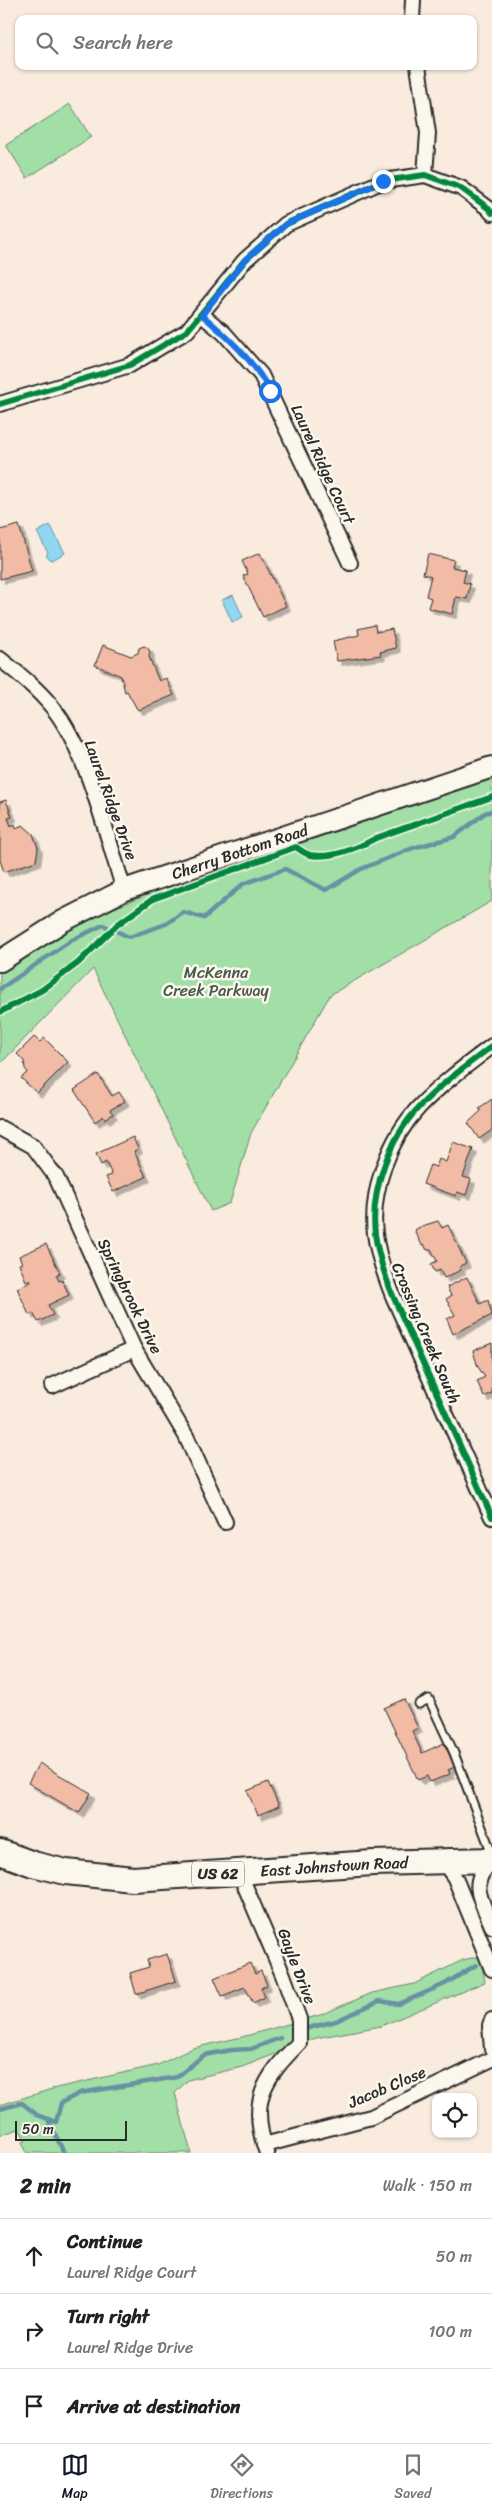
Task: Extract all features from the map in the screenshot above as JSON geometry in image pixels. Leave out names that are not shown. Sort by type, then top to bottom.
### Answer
[{"type":"highway","name":"East Johnstown Road","points":[[0,1852],[33,1864],[66,1872],[133,1880],[439,1861],[492,1861]]},
{"type":"main road","name":"Cherry Bottom Road","points":[[0,961],[63,921],[124,890],[492,767]]},
{"type":"street","points":[[412,15],[413,0]]},
{"type":"street","points":[[419,70],[428,133],[425,175]]},
{"type":"street","points":[[0,404],[130,365],[188,331],[245,260],[286,224],[383,181],[425,175],[461,188],[492,213]]},
{"type":"street","name":"Laurel Ridge Court","points":[[202,315],[224,333],[261,375],[350,563]]},
{"type":"street","name":"Laurel Ridge Drive","points":[[0,659],[39,692],[54,710],[66,729],[88,777],[124,890]]},
{"type":"street","name":"Crossing Creek South","points":[[492,1046],[451,1077],[418,1109],[399,1134],[384,1166],[378,1192],[375,1232],[380,1262],[393,1296],[492,1517]]},
{"type":"street","name":"Springbrook Drive","points":[[0,1128],[33,1146],[56,1177],[134,1349],[186,1436],[225,1522]]},
{"type":"street","points":[[52,1386],[134,1349]]},
{"type":"street","points":[[439,1861],[448,1868],[455,1878],[492,1969]]},
{"type":"street","points":[[492,1861],[482,1870],[477,1883],[492,1926]]},
{"type":"street","name":"Gayle Drive","points":[[239,1872],[283,1975],[298,2019],[299,2042],[272,2071],[260,2100],[257,2120],[265,2149]]},
{"type":"street","points":[[492,2020],[492,2049]]},
{"type":"street","name":"Jacob Close","points":[[265,2149],[370,2117],[492,2059]]},
{"type":"lane","points":[[419,1704],[429,1699],[454,1753],[492,1854]]},
{"type":"lane","points":[[468,1911],[484,1906]]},
{"type":"green space","points":[[70,104],[91,137],[27,178],[6,145]]},
{"type":"green space","name":"McKenna Creek Parkway","points":[[492,774],[492,901],[330,995],[251,1133],[230,1203],[211,1211],[93,969],[0,1064],[0,972],[79,922],[194,876]]},
{"type":"green space","points":[[480,1956],[485,1982],[381,2026],[316,2038],[242,2067],[188,2080],[175,2093],[191,2153],[27,2153],[22,2142],[26,2141],[19,2129],[0,2135],[0,2105],[52,2089],[158,2065],[193,2048],[242,2037],[320,2015],[372,1993],[414,1984],[463,1960]]},
{"type":"water","points":[[50,525],[65,553],[52,560],[46,555],[48,553],[37,532]]},
{"type":"water","points":[[233,595],[243,617],[232,622],[222,600]]},
{"type":"building","points":[[19,525],[32,571],[0,579],[0,530]]},
{"type":"building","points":[[260,553],[286,606],[263,617],[243,576],[248,574],[242,561]]},
{"type":"building","points":[[428,554],[454,560],[452,567],[466,570],[463,582],[470,584],[467,599],[456,597],[452,614],[428,608],[431,598],[426,596],[431,576],[423,574]]},
{"type":"building","points":[[375,625],[376,632],[392,629],[396,648],[380,652],[381,655],[337,661],[333,641],[359,635],[358,629]]},
{"type":"building","points":[[103,645],[131,656],[138,653],[139,648],[144,646],[148,648],[150,652],[149,657],[159,681],[166,678],[174,695],[139,710],[137,709],[127,691],[125,692],[121,676],[95,665]]},
{"type":"building","points":[[6,800],[12,817],[8,818],[11,826],[15,824],[16,828],[23,825],[33,834],[38,848],[36,861],[4,872],[0,860],[0,802]]},
{"type":"building","points":[[34,1037],[40,1042],[44,1038],[68,1062],[37,1093],[21,1078],[28,1072],[25,1069],[24,1061],[17,1054]]},
{"type":"building","points":[[98,1074],[112,1096],[119,1092],[125,1101],[110,1110],[113,1114],[105,1119],[103,1116],[95,1122],[74,1090]]},
{"type":"building","points":[[492,1099],[492,1130],[479,1139],[468,1123],[481,1111],[479,1108]]},
{"type":"building","points":[[133,1137],[138,1149],[134,1151],[146,1177],[113,1192],[106,1177],[112,1175],[106,1162],[101,1165],[96,1154]]},
{"type":"building","points":[[453,1142],[473,1149],[463,1177],[471,1179],[466,1195],[457,1192],[456,1196],[423,1184],[430,1165],[436,1167],[439,1159],[446,1162]]},
{"type":"building","points":[[438,1221],[442,1228],[448,1225],[466,1263],[460,1266],[461,1270],[444,1278],[440,1270],[435,1272],[431,1264],[437,1261],[431,1249],[427,1250],[424,1244],[422,1245],[415,1232],[416,1229],[422,1226]]},
{"type":"building","points":[[46,1244],[60,1273],[56,1275],[59,1281],[62,1280],[69,1295],[48,1305],[53,1315],[38,1322],[33,1313],[29,1315],[17,1288],[31,1282],[30,1279],[26,1281],[19,1264],[22,1263],[19,1256]]},
{"type":"building","points":[[467,1277],[480,1304],[488,1300],[492,1315],[453,1334],[447,1319],[455,1315],[446,1299],[451,1296],[447,1287]]},
{"type":"building","points":[[492,1343],[492,1393],[484,1397],[477,1381],[485,1377],[478,1367],[473,1351]]},
{"type":"building","points":[[404,1699],[418,1728],[412,1731],[422,1753],[444,1743],[455,1767],[448,1770],[450,1774],[430,1782],[427,1776],[418,1780],[384,1708]]},
{"type":"building","points":[[39,1763],[91,1793],[79,1813],[28,1783]]},
{"type":"building","points":[[268,1782],[279,1806],[258,1815],[247,1791]]},
{"type":"building","points":[[167,1954],[176,1981],[136,1994],[130,1973],[149,1967],[147,1960]]},
{"type":"building","points":[[250,1963],[255,1974],[261,1971],[267,1985],[261,1988],[265,1997],[253,2003],[245,1987],[222,1996],[214,1978]]},
{"type":"waterway","points":[[0,989],[72,940],[103,925],[129,937],[166,924],[183,912],[204,918],[243,884],[285,869],[326,890],[361,869],[413,848],[454,837],[485,813],[492,811]]},
{"type":"waterway","points":[[308,2028],[336,2021],[379,2001],[399,2004],[445,1984],[476,1965]]},
{"type":"waterway","points":[[0,2109],[22,2103],[37,2115],[56,2122],[61,2103],[80,2093],[177,2077],[204,2055],[231,2050],[251,2049],[280,2038]]},
{"type":"waterway","points":[[48,2119],[64,2153]]},
{"type":"cycle path","points":[[0,404],[130,365],[187,331],[245,260],[286,224],[383,181],[425,175],[461,188],[492,213]]},
{"type":"cycle path","points":[[0,1012],[42,990],[78,963],[118,924],[153,899],[296,847],[303,852],[318,856],[344,852],[376,838],[492,797]]},
{"type":"cycle path","points":[[492,1046],[436,1090],[408,1120],[399,1134],[384,1166],[379,1183],[374,1218],[378,1250],[393,1296],[492,1517]]},
{"type":"route","points":[[270,391],[261,375],[224,333],[202,315],[245,260],[286,224],[383,181]]}]
